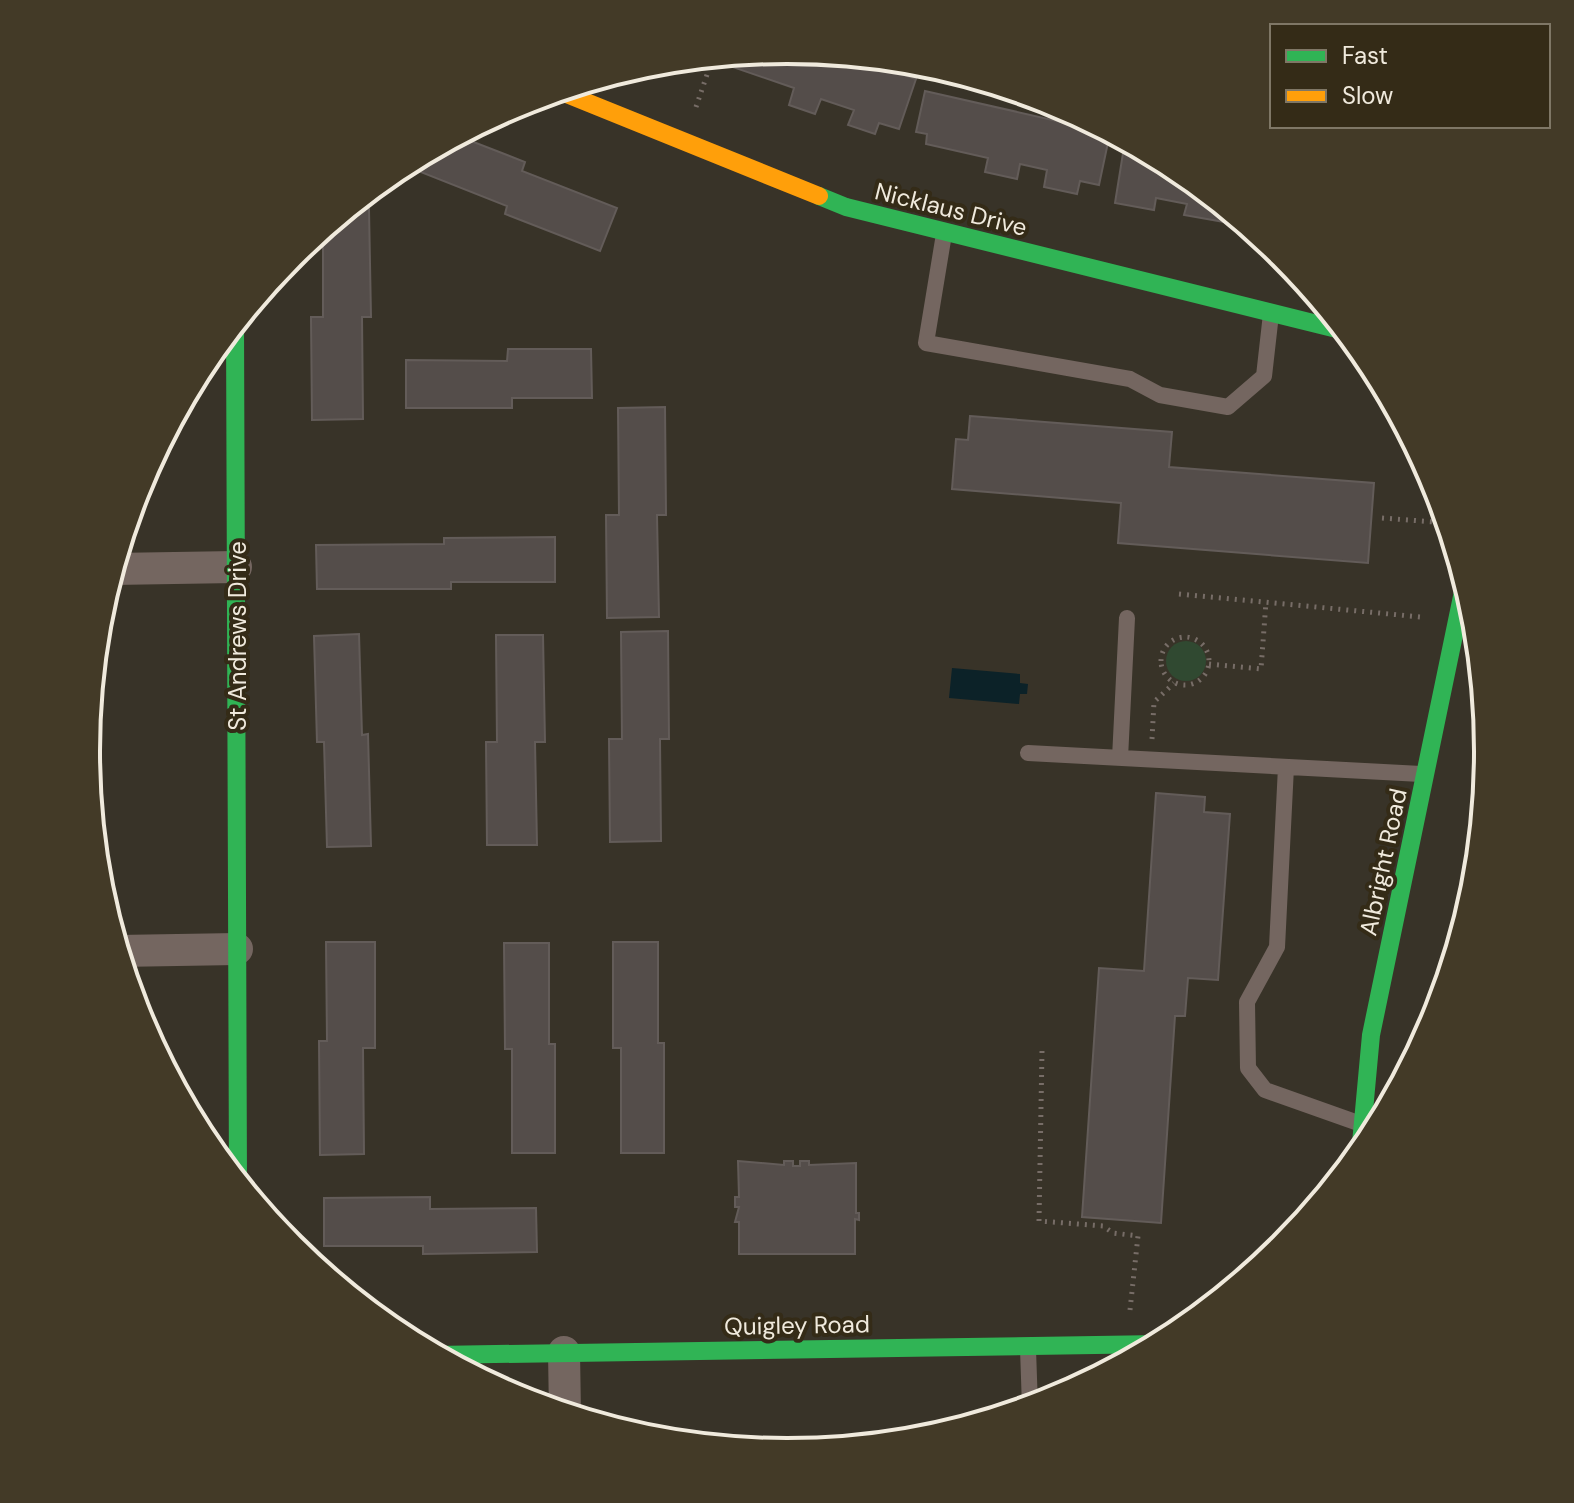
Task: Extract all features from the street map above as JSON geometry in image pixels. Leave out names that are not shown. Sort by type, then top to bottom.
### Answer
[{"type":"street","name":"Nicklaus Drive","points":[[575,97],[846,207],[944,234],[1326,326]]},
{"type":"street","name":"St Andrews Drive","points":[[235,342],[238,1164]]},
{"type":"street","points":[[125,569],[236,567]]},
{"type":"street","name":"Albright Road","points":[[1361,1130],[1371,1035],[1425,775],[1464,634]]},
{"type":"street","points":[[130,951],[237,949]]},
{"type":"street","name":"Quigley Road","points":[[457,1354],[1135,1345]]},
{"type":"street","points":[[564,1352],[565,1403]]},
{"type":"lane","points":[[944,234],[926,343],[1130,379],[1160,395],[1228,407],[1264,376],[1271,311]]},
{"type":"lane","points":[[1120,758],[1127,618]]},
{"type":"lane","points":[[1028,753],[1425,775]]},
{"type":"lane","points":[[1286,767],[1277,947],[1247,1002],[1248,1068],[1265,1090],[1361,1124]]},
{"type":"lane","points":[[1028,1345],[1030,1395]]},
{"type":"path","points":[[683,142],[709,69]]},
{"type":"path","points":[[1382,518],[1435,522]]},
{"type":"path","points":[[1179,594],[1462,623]]},
{"type":"path","points":[[1209,664],[1261,669],[1266,602]]},
{"type":"path","points":[[1151,760],[1154,702],[1174,683],[1196,682],[1209,664],[1207,651],[1200,642],[1189,636],[1176,638],[1161,655],[1162,669],[1174,683]]},
{"type":"path","points":[[1042,1051],[1039,1221],[1103,1226],[1113,1233],[1138,1236],[1127,1345]]},
{"type":"green space","points":[[1186,641],[1200,647],[1206,661],[1200,675],[1186,681],[1172,675],[1166,661],[1172,647]]},
{"type":"water","points":[[952,668],[1020,674],[1020,683],[1028,684],[1027,694],[1020,694],[1019,704],[949,698]]},
{"type":"building","points":[[832,65],[900,74],[916,79],[899,129],[879,123],[875,134],[848,125],[854,110],[821,99],[815,114],[789,105],[794,88],[731,66]]},
{"type":"building","points":[[925,91],[1064,123],[1108,144],[1099,185],[1080,181],[1077,194],[1044,187],[1047,170],[1020,164],[1017,179],[985,172],[988,158],[926,144],[927,134],[916,132]]},
{"type":"building","points":[[471,141],[525,162],[522,171],[617,208],[600,251],[505,214],[507,206],[419,171]]},
{"type":"building","points":[[1123,152],[1169,180],[1225,222],[1184,215],[1187,204],[1156,198],[1154,210],[1115,203]]},
{"type":"building","points":[[364,209],[369,209],[371,317],[362,317],[363,419],[312,420],[311,317],[323,317],[323,245]]},
{"type":"building","points":[[508,349],[591,349],[592,398],[512,398],[512,408],[406,408],[406,360],[507,361]]},
{"type":"building","points":[[665,407],[666,515],[657,515],[659,617],[607,618],[606,515],[619,515],[618,408]]},
{"type":"building","points":[[970,416],[1172,432],[1169,467],[1374,483],[1368,563],[1118,543],[1121,503],[952,489],[956,439],[968,440]]},
{"type":"building","points":[[555,537],[555,582],[451,582],[451,589],[317,589],[316,545],[444,544],[444,538]]},
{"type":"building","points":[[668,631],[669,739],[660,739],[661,841],[610,842],[609,739],[622,739],[621,632]]},
{"type":"building","points":[[359,634],[362,735],[368,734],[371,846],[327,847],[324,742],[317,742],[314,636]]},
{"type":"building","points":[[496,635],[543,635],[545,742],[535,742],[537,845],[487,845],[486,742],[497,742]]},
{"type":"building","points":[[1156,793],[1205,797],[1204,812],[1230,814],[1218,980],[1188,978],[1185,1016],[1175,1016],[1161,1223],[1082,1217],[1099,968],[1144,971]]},
{"type":"building","points":[[326,942],[375,942],[375,1048],[363,1048],[364,1154],[320,1155],[319,1041],[327,1041]]},
{"type":"building","points":[[613,942],[658,942],[658,1043],[664,1043],[664,1153],[621,1153],[621,1048],[613,1048]]},
{"type":"building","points":[[504,943],[549,943],[549,1044],[555,1044],[555,1153],[512,1153],[512,1049],[505,1049]]},
{"type":"building","points":[[738,1161],[784,1165],[784,1161],[793,1161],[793,1166],[800,1166],[800,1161],[809,1161],[809,1165],[856,1163],[856,1213],[859,1213],[859,1220],[855,1219],[855,1254],[739,1254],[739,1222],[735,1222],[739,1207],[735,1207],[735,1197],[739,1197]]},
{"type":"building","points":[[430,1197],[430,1209],[536,1208],[537,1252],[423,1254],[423,1246],[324,1246],[324,1198]]},
{"type":"traffic: fast","points":[[819,196],[846,207],[1327,326]]},
{"type":"traffic: fast","points":[[235,342],[238,1164]]},
{"type":"traffic: fast","points":[[1362,1127],[1371,1035],[1459,610]]},
{"type":"traffic: fast","points":[[458,1355],[1135,1344]]},
{"type":"traffic: slow","points":[[575,97],[819,196]]}]
